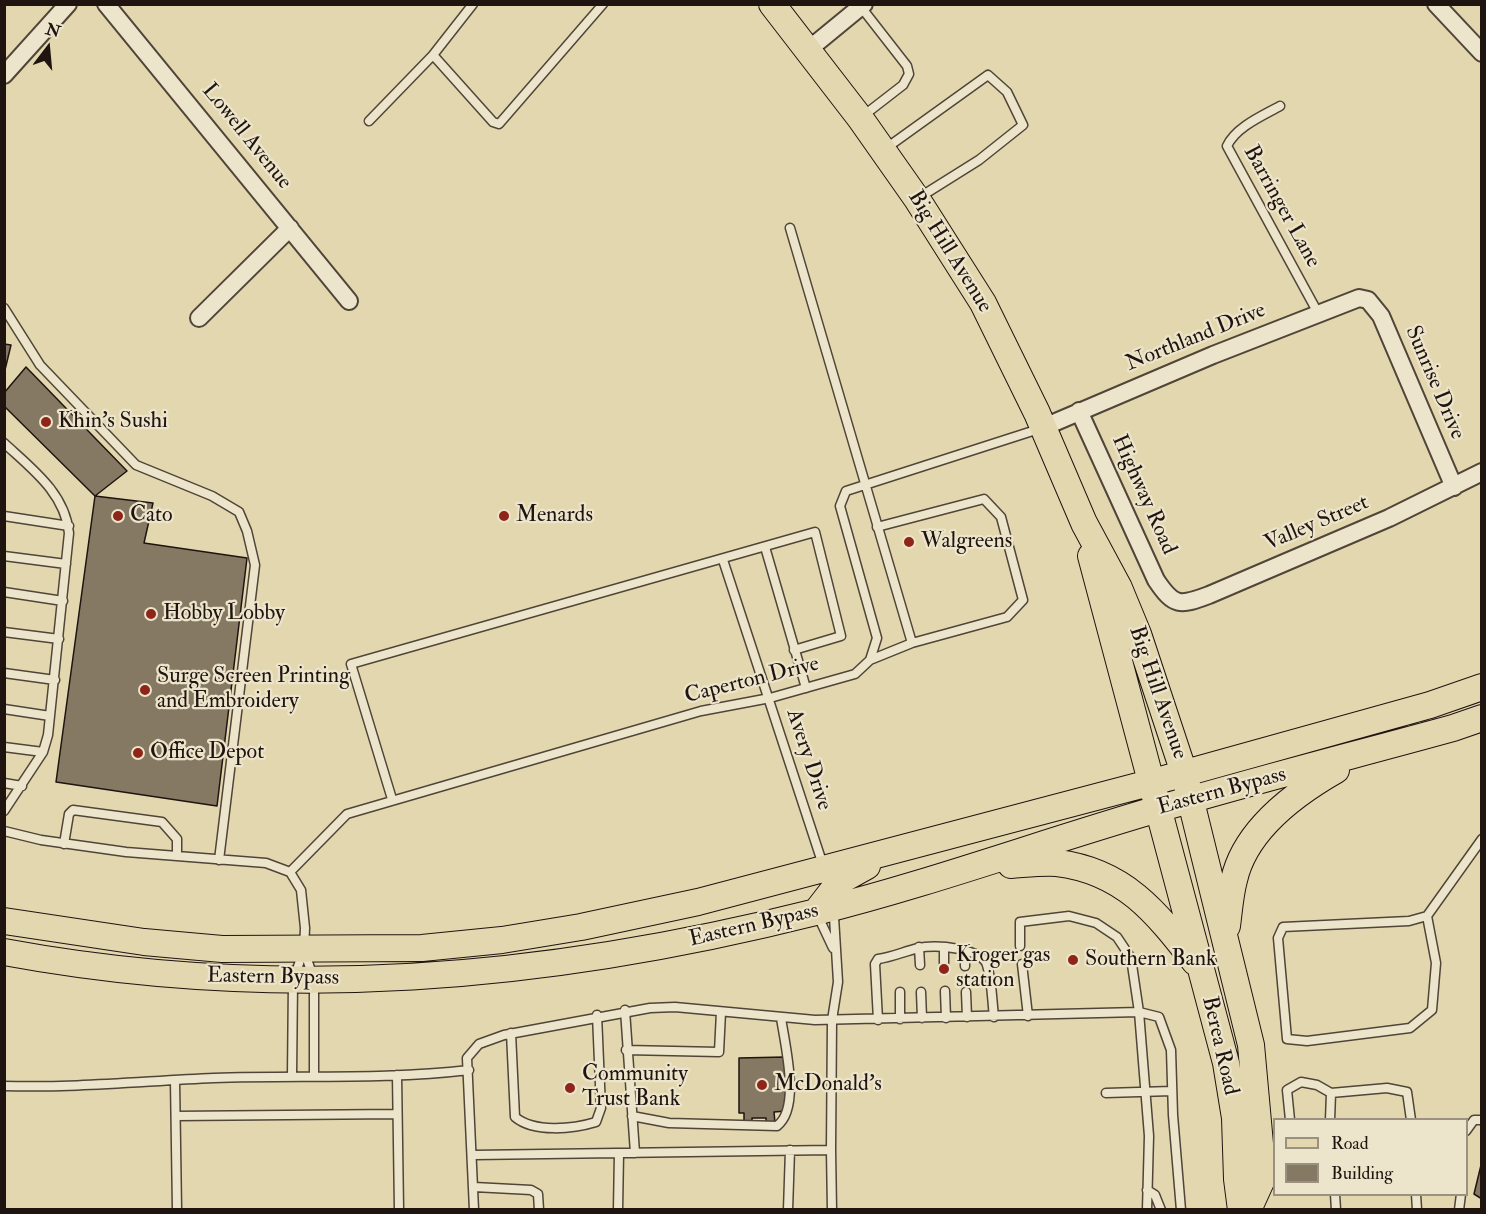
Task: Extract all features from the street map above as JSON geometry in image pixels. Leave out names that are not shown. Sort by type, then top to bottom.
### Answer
[{"type":"main road","name":"Big Hill Avenue","points":[[772,4],[883,150],[983,303],[1044,427],[1084,523],[1119,588],[1138,634],[1191,800]]},
{"type":"main road","name":"Big Hill Avenue","points":[[1084,523],[1099,593],[1153,782]]},
{"type":"main road","name":"Eastern Bypass","points":[[4,921],[189,946],[304,949],[422,948],[502,940],[581,927],[698,902],[1153,782],[1430,705],[1482,687]]},
{"type":"main road","name":"Eastern Bypass","points":[[4,952],[127,970],[237,980],[303,980],[425,978],[501,971],[652,949],[827,909],[978,866],[1159,809],[1482,718]]},
{"type":"main road","points":[[1225,938],[1234,878],[1251,842],[1275,814],[1302,790],[1367,752]]},
{"type":"main road","name":"Berea Road","points":[[1153,782],[1226,1063],[1235,1118],[1237,1179],[1241,1209]]},
{"type":"main road","name":"Berea Road","points":[[1191,800],[1251,1045],[1263,1177],[1248,1209]]},
{"type":"main road","points":[[827,909],[831,889],[853,872],[937,839]]},
{"type":"main road","points":[[978,866],[1055,863],[1101,875],[1121,885],[1152,909],[1202,971]]},
{"type":"street","points":[[4,75],[68,4]]},
{"type":"street","name":"Lowell Avenue","points":[[106,4],[350,301]]},
{"type":"street","points":[[1436,4],[1482,53]]},
{"type":"street","points":[[808,50],[863,6]]},
{"type":"street","points":[[199,318],[290,228]]},
{"type":"street","name":"Northland Drive","points":[[1044,427],[1351,300],[1368,300]]},
{"type":"street","name":"Sunrise Drive","points":[[1368,300],[1387,327],[1454,486]]},
{"type":"street","name":"Highway Road","points":[[1079,411],[1156,580],[1167,597]]},
{"type":"street","name":"Valley Street","points":[[1167,597],[1185,603],[1203,597],[1389,518],[1482,472]]},
{"type":"lane","points":[[369,121],[433,55],[473,4]]},
{"type":"lane","points":[[433,55],[493,122],[499,124],[603,4]]},
{"type":"lane","points":[[860,118],[908,80],[907,66],[863,6]]},
{"type":"lane","points":[[883,150],[988,75],[1007,93],[1023,125],[979,160],[917,199]]},
{"type":"lane","name":"Barringer Lane","points":[[1280,106],[1241,130],[1231,138],[1227,146],[1318,313]]},
{"type":"lane","points":[[790,228],[912,643]]},
{"type":"lane","points":[[4,308],[40,365],[136,465],[213,496],[239,512],[247,531],[255,565],[219,860]]},
{"type":"lane","points":[[870,660],[877,638],[840,506],[846,491],[1044,427]]},
{"type":"lane","points":[[4,811],[43,752],[51,716],[69,526],[67,514],[56,496],[7,449]]},
{"type":"lane","name":"Caperton Drive","points":[[290,872],[347,814],[392,799],[701,711],[770,698],[855,674],[870,660],[912,643],[1007,617],[1023,600],[1002,517],[984,499],[877,527]]},
{"type":"lane","points":[[4,516],[69,526]]},
{"type":"lane","points":[[392,799],[351,664],[816,532],[841,636],[795,650]]},
{"type":"lane","points":[[765,548],[806,688]]},
{"type":"lane","points":[[4,556],[66,564]]},
{"type":"lane","name":"Avery Drive","points":[[723,560],[824,869]]},
{"type":"lane","points":[[4,592],[63,601]]},
{"type":"lane","points":[[4,632],[59,639]]},
{"type":"lane","points":[[4,673],[55,680]]},
{"type":"lane","points":[[4,709],[51,716]]},
{"type":"lane","points":[[4,747],[43,752]]},
{"type":"lane","points":[[4,783],[22,786]]},
{"type":"lane","points":[[64,844],[69,814],[73,810],[162,822],[177,839],[177,856]]},
{"type":"lane","points":[[4,831],[64,844],[266,863],[290,872],[298,880],[303,899],[304,949],[303,980],[292,1076]]},
{"type":"lane","points":[[1427,916],[1436,963],[1432,1010],[1410,1028],[1307,1041],[1287,1040],[1278,938],[1283,927],[1409,921],[1427,916],[1482,839]]},
{"type":"lane","points":[[827,909],[835,952]]},
{"type":"lane","points":[[827,909],[834,917],[838,982],[832,1020],[832,1209]]},
{"type":"lane","points":[[1020,946],[1020,922],[1069,916],[1096,923],[1117,937],[1131,958],[1139,1012],[1149,1136],[1147,1209]]},
{"type":"lane","points":[[920,947],[920,965]]},
{"type":"lane","points":[[878,1020],[875,964],[878,959],[899,955],[920,947],[944,947],[965,951],[978,955],[987,963],[994,1017]]},
{"type":"lane","points":[[944,947],[944,963]]},
{"type":"lane","points":[[304,949],[303,980],[314,1076]]},
{"type":"lane","points":[[965,951],[965,966]]},
{"type":"lane","points":[[899,955],[899,966]]},
{"type":"lane","points":[[1022,964],[1028,1016]]},
{"type":"lane","points":[[945,991],[946,1018]]},
{"type":"lane","points":[[900,992],[900,1019]]},
{"type":"lane","points":[[921,992],[922,1018]]},
{"type":"lane","points":[[966,992],[967,1017]]},
{"type":"lane","points":[[474,1209],[474,1155],[467,1058],[474,1047],[487,1040],[511,1033],[625,1010],[675,1007],[781,1018],[832,1020],[1139,1012],[1160,1017],[1171,1050],[1181,1209]]},
{"type":"lane","points":[[625,1010],[635,1153]]},
{"type":"lane","points":[[626,1050],[719,1052],[721,1012]]},
{"type":"lane","points":[[511,1033],[515,1117],[521,1122],[545,1127],[581,1127],[596,1122],[601,1108],[597,1016]]},
{"type":"lane","points":[[632,1116],[669,1123],[777,1126],[788,1114],[787,1056],[781,1018]]},
{"type":"lane","points":[[4,1086],[95,1086],[292,1076],[397,1075],[469,1070]]},
{"type":"lane","points":[[397,1075],[399,1209]]},
{"type":"lane","points":[[175,1081],[177,1209]]},
{"type":"lane","points":[[1290,1118],[1287,1090],[1301,1082],[1317,1085],[1331,1093],[1387,1088],[1407,1092],[1411,1118]]},
{"type":"lane","points":[[1106,1093],[1172,1090]]},
{"type":"lane","points":[[1330,1118],[1331,1093]]},
{"type":"lane","points":[[176,1116],[397,1114]]},
{"type":"lane","points":[[1468,1129],[1474,1120],[1482,1120]]},
{"type":"lane","points":[[788,1209],[790,1150]]},
{"type":"lane","points":[[474,1155],[831,1150]]},
{"type":"lane","points":[[618,1209],[619,1153]]},
{"type":"lane","points":[[474,1187],[531,1190],[538,1194],[538,1209]]},
{"type":"lane","points":[[1148,1190],[1155,1195],[1161,1209]]},
{"type":"building","points":[[4,344],[11,345],[4,374]]},
{"type":"building","points":[[26,367],[127,471],[95,496],[4,406],[4,393]]},
{"type":"building","points":[[95,496],[153,503],[144,543],[247,558],[217,806],[56,782]]},
{"type":"building","name":"McDonald's","points":[[785,1057],[786,1111],[774,1112],[775,1123],[766,1123],[766,1118],[752,1118],[752,1122],[744,1123],[744,1113],[739,1113],[739,1058]]},
{"type":"building","points":[[1482,1161],[1482,1199],[1474,1194]]},
{"type":"place","name":"Khin's Sushi","points":[[46,422]]},
{"type":"place","name":"Cato","points":[[118,516]]},
{"type":"place","name":"Menards","points":[[504,516]]},
{"type":"place","name":"Walgreens","points":[[909,542]]},
{"type":"place","name":"Hobby Lobby","points":[[151,614]]},
{"type":"place","name":"Surge Screen Printing and Embroidery","points":[[145,690]]},
{"type":"place","name":"Office Depot","points":[[138,753]]},
{"type":"place","name":"Southern Bank","points":[[1073,960]]},
{"type":"place","name":"Kroger gas station","points":[[944,969]]},
{"type":"place","name":"McDonald's","points":[[762,1085]]},
{"type":"place","name":"Community Trust Bank","points":[[570,1088]]}]
